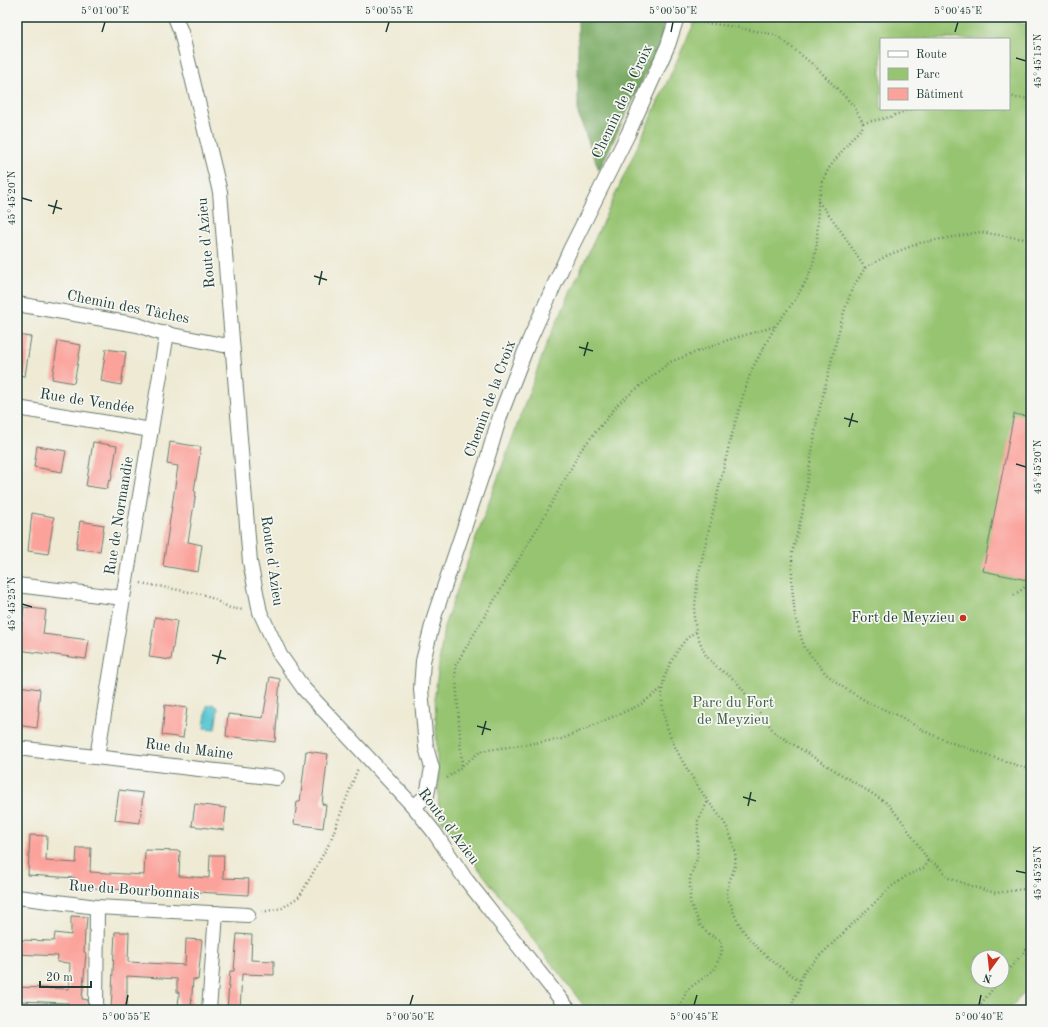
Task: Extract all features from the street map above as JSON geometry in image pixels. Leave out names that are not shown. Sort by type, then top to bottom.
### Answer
[{"type":"street","name":"Route d'Azieu","points":[[175,17],[181,32],[220,192],[250,562],[260,612],[280,655],[304,689],[414,807],[434,832],[464,877],[569,1010]]},
{"type":"street","name":"Chemin de la Croix","points":[[414,807],[427,795],[432,768],[426,747],[421,689],[423,661],[435,614],[486,463],[500,416],[529,341],[570,250],[628,134],[668,45],[676,19]]},
{"type":"street","name":"Chemin des Tâches","points":[[17,304],[138,325],[157,332],[223,344],[232,344]]},
{"type":"street","name":"Rue de Normandie","points":[[17,585],[124,598],[167,333]]},
{"type":"street","name":"Rue de Vendée","points":[[17,408],[151,430]]},
{"type":"street","points":[[97,757],[124,598]]},
{"type":"street","name":"Rue du Maine","points":[[17,748],[277,778]]},
{"type":"street","name":"Rue du Bourbonnais","points":[[17,897],[97,907],[248,915]]},
{"type":"street","points":[[96,1010],[97,907]]},
{"type":"street","points":[[209,1010],[216,913]]},
{"type":"path","points":[[676,19],[730,26],[776,35],[815,66],[854,106],[863,123],[862,128],[852,137],[829,168],[822,182],[818,202],[817,243],[813,264],[807,279],[795,300],[776,325],[752,369],[730,441],[698,576],[694,617],[696,632],[706,656],[718,668],[736,681],[775,733],[887,803],[902,821],[928,860],[938,866],[949,878],[996,893],[1031,888]]},
{"type":"path","points":[[1010,95],[1016,98],[1031,99]]},
{"type":"path","points":[[863,123],[890,117],[908,110]]},
{"type":"path","points":[[818,202],[844,234],[865,268]]},
{"type":"path","points":[[1031,240],[980,232],[920,243],[888,255],[865,268],[852,289],[837,338],[817,420],[802,515],[792,553],[792,586],[795,616],[804,647],[826,674],[844,688],[871,704],[899,716],[928,733],[955,744],[1031,770]]},
{"type":"path","points":[[462,765],[455,666],[544,517],[581,450],[620,402],[670,362],[728,340],[776,325]]},
{"type":"path","points":[[126,580],[206,595],[230,608],[260,612]]},
{"type":"path","points":[[1014,595],[1031,583]]},
{"type":"path","points":[[696,632],[689,636],[667,668],[661,688],[663,710],[668,729],[676,749],[686,767],[729,833],[736,863],[727,894],[734,915],[743,932],[770,960],[801,981]]},
{"type":"path","points":[[452,773],[481,751],[562,739],[640,705],[661,688]]},
{"type":"path","points":[[248,915],[282,908],[300,896],[330,842],[338,818],[365,753]]},
{"type":"path","points":[[678,1010],[687,990],[714,970],[722,952],[721,941],[709,934],[700,925],[690,902],[690,878],[697,859],[698,821],[708,800]]},
{"type":"path","points":[[789,1010],[804,971],[891,887],[908,875],[924,868],[928,860]]},
{"type":"path","points":[[1010,968],[1031,944]]},
{"type":"path","points":[[976,1010],[993,989]]},
{"type":"green space","points":[[578,17],[666,17],[660,44],[599,170],[578,114]]},
{"type":"green space","name":"Parc du Fort de Meyzieu","points":[[697,17],[997,17],[1031,26],[1031,986],[1008,1010],[587,1010],[439,817],[435,694],[444,626],[547,343]]},
{"type":"water","points":[[212,704],[218,708],[215,729],[204,728],[207,706]]},
{"type":"building","points":[[17,335],[31,337],[25,376],[17,375]]},
{"type":"building","points":[[58,341],[81,345],[74,383],[52,379]]},
{"type":"building","points":[[106,349],[126,352],[121,385],[101,381]]},
{"type":"building","points":[[1014,414],[1031,417],[1031,561],[1027,580],[983,571]]},
{"type":"building","points":[[93,442],[117,446],[111,481],[109,480],[107,489],[86,486]]},
{"type":"building","points":[[170,442],[201,447],[188,542],[202,545],[198,572],[163,566],[178,466],[167,464]]},
{"type":"building","points":[[37,446],[66,451],[62,472],[34,467]]},
{"type":"building","points":[[32,513],[54,517],[48,554],[28,551]]},
{"type":"building","points":[[80,521],[104,525],[100,551],[76,549]]},
{"type":"building","points":[[24,607],[46,610],[43,634],[89,640],[86,659],[18,650]]},
{"type":"building","points":[[155,617],[177,621],[171,660],[149,657]]},
{"type":"building","points":[[270,677],[280,679],[275,742],[226,736],[228,714],[263,718]]},
{"type":"building","points":[[18,686],[40,689],[37,728],[17,725]]},
{"type":"building","points":[[165,705],[187,708],[183,738],[162,735]]},
{"type":"building","points":[[306,751],[328,754],[322,804],[326,805],[323,828],[294,824],[297,802],[300,802]]},
{"type":"building","points":[[119,790],[143,793],[140,823],[115,820]]},
{"type":"building","points":[[195,804],[226,808],[224,830],[192,826]]},
{"type":"building","points":[[30,835],[47,836],[46,861],[76,863],[77,848],[91,848],[90,872],[144,875],[145,850],[180,851],[179,876],[209,878],[210,855],[224,855],[223,878],[249,879],[248,895],[128,888],[128,890],[74,887],[75,878],[28,875]]},
{"type":"building","points":[[71,916],[87,917],[85,930],[84,952],[86,953],[82,999],[88,1000],[88,1010],[68,1010],[68,1003],[17,1001],[17,987],[69,989],[70,963],[57,962],[58,956],[17,954],[17,940],[54,941],[55,933],[71,935]]},
{"type":"building","points":[[115,932],[129,932],[128,962],[185,965],[186,939],[202,940],[198,980],[193,979],[191,1010],[178,1010],[179,992],[177,992],[177,979],[127,976],[127,1010],[111,1010]]},
{"type":"building","points":[[237,934],[252,935],[251,960],[274,961],[274,975],[242,974],[240,1010],[227,1010],[230,971],[234,971]]},
{"type":"place","name":"Fort de Meyzieu","points":[[963,618]]}]
